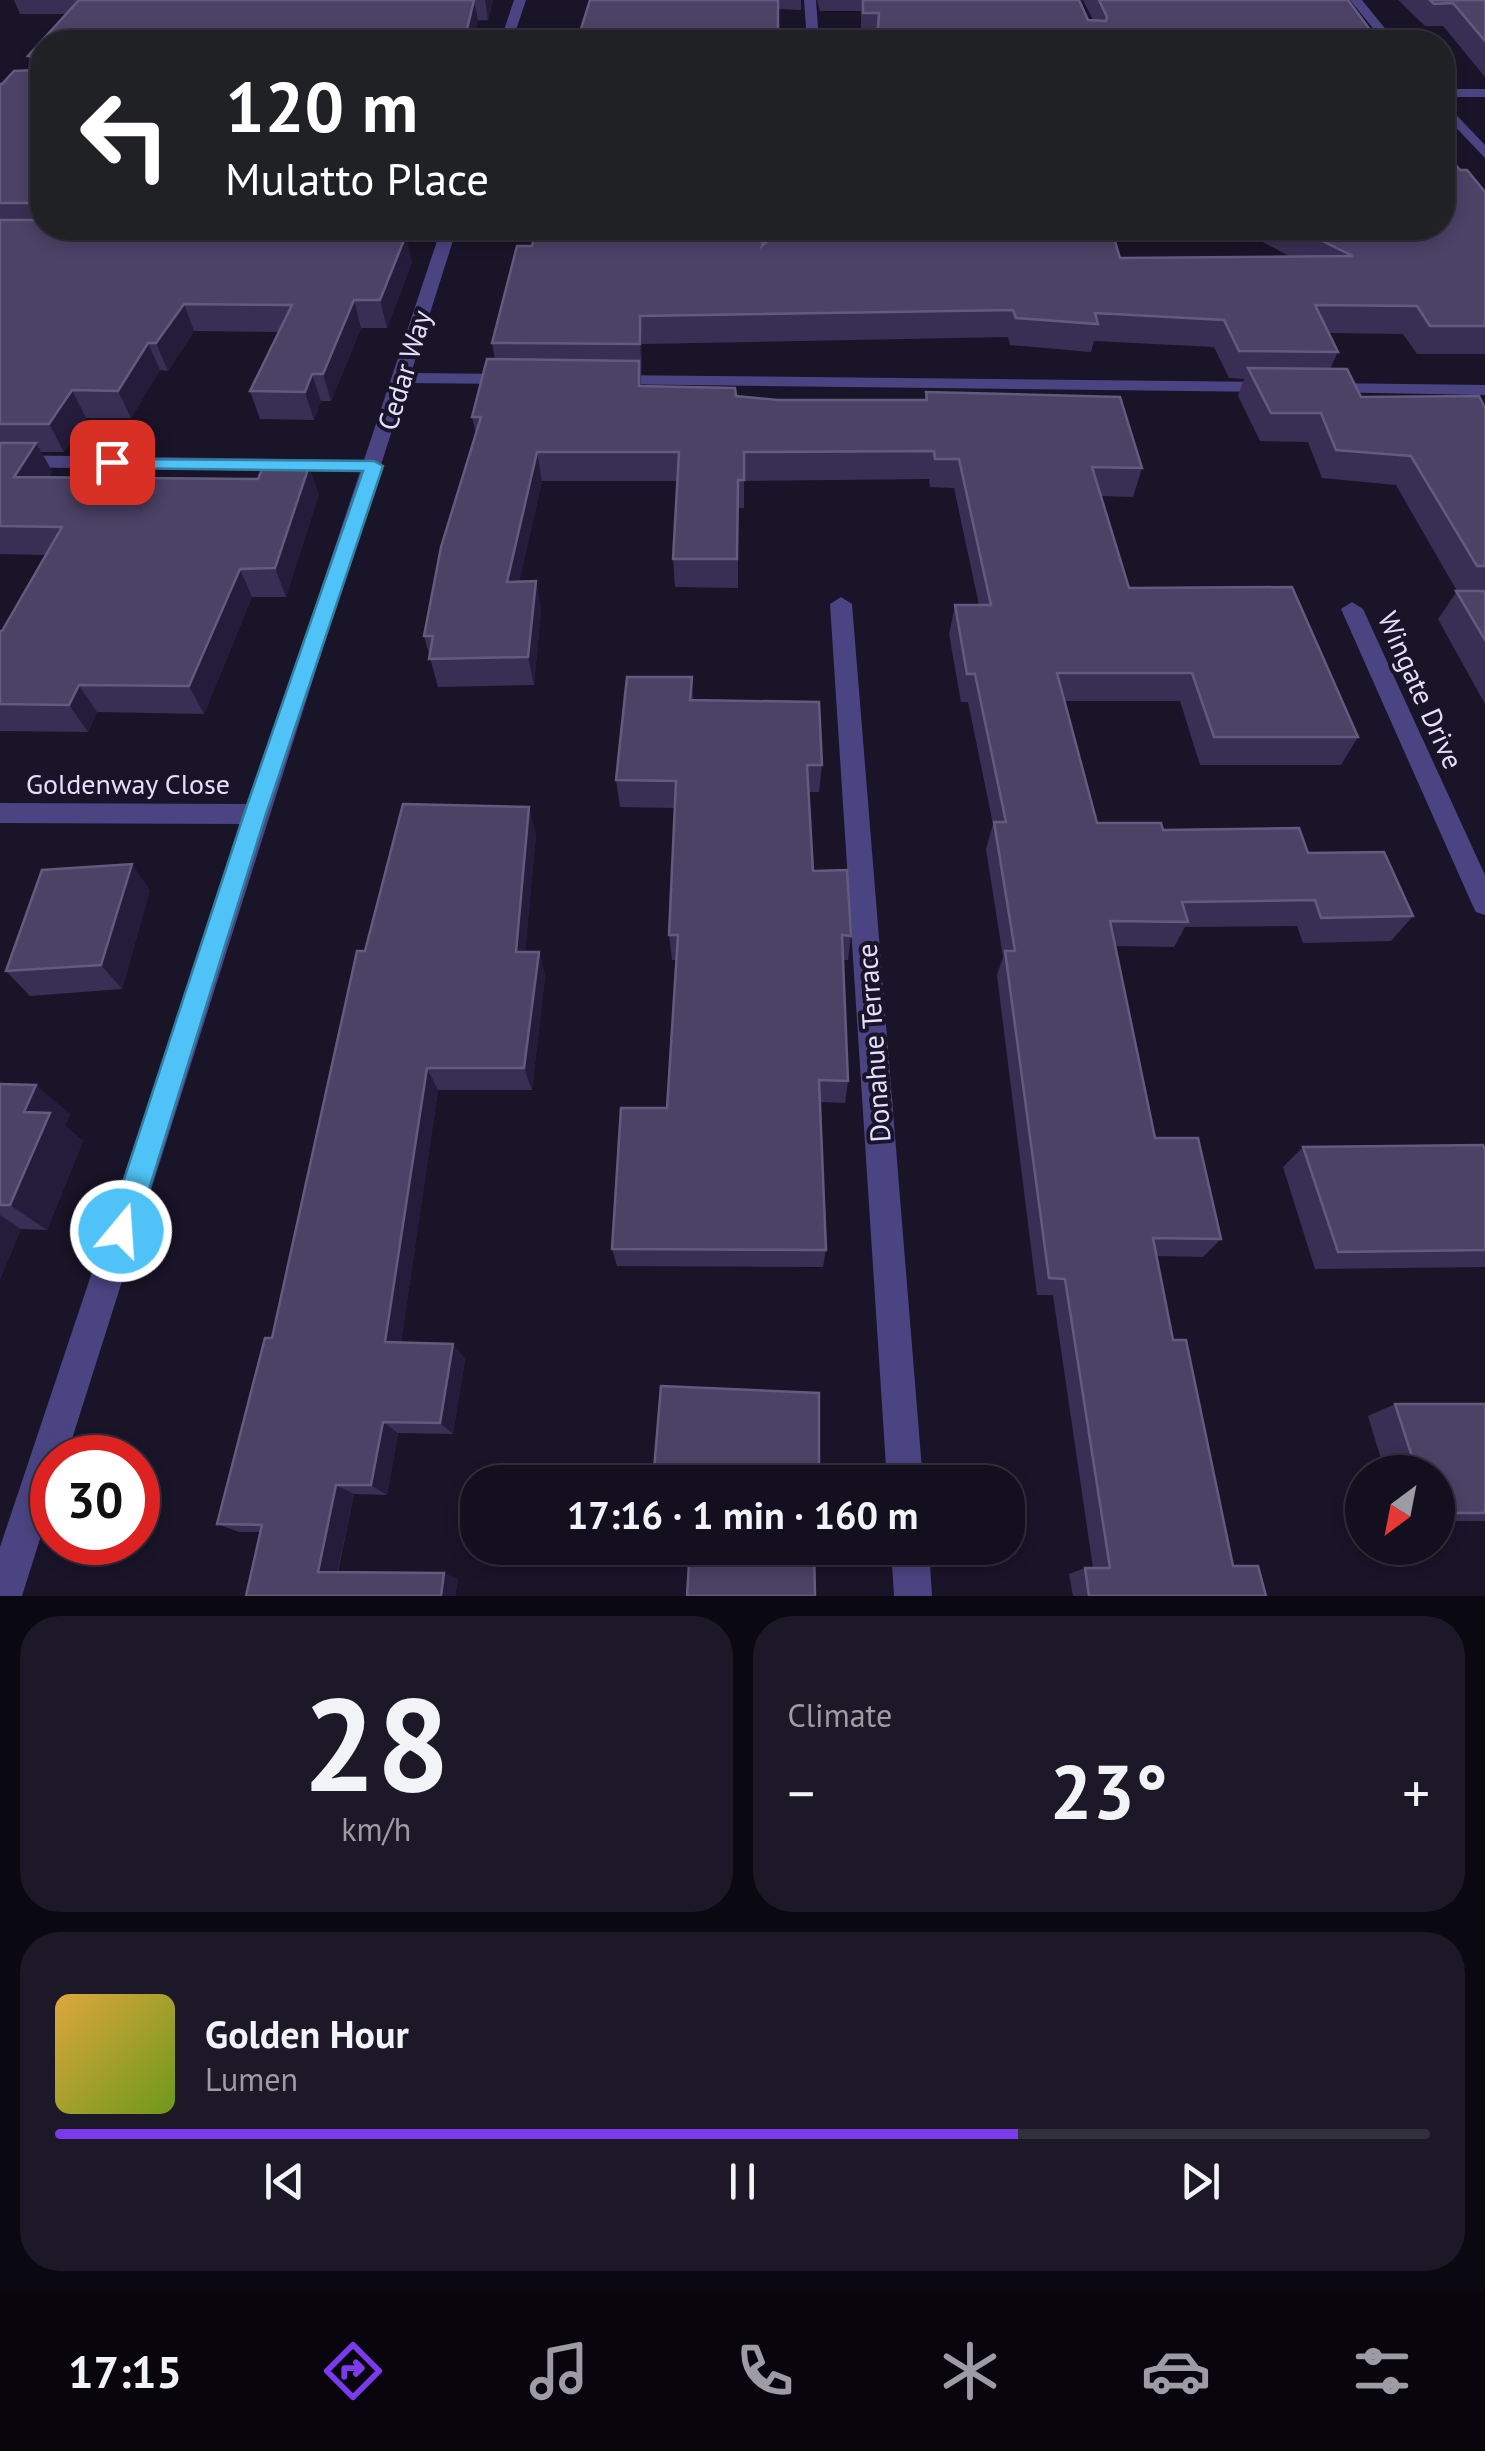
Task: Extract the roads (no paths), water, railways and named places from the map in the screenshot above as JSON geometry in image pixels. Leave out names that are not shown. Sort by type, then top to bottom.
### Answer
[{"type":"street","points":[[510,30],[520,0]]},
{"type":"street","points":[[810,0],[812,30]]},
{"type":"street","points":[[1356,0],[1380,30]]},
{"type":"street","points":[[1455,93],[1485,93]]},
{"type":"street","points":[[1455,119],[1485,154]]},
{"type":"street","name":"Cedar Way","points":[[3,1596],[12,1534],[374,466],[445,240]]},
{"type":"street","points":[[401,378],[540,379]]},
{"type":"street","points":[[580,380],[1485,390]]},
{"type":"street","points":[[0,461],[374,466]]},
{"type":"street","name":"Donahue Terrace","points":[[841,604],[904,1465]]},
{"type":"street","name":"Wingate Drive","points":[[1352,610],[1485,904]]},
{"type":"street","name":"Goldenway Close","points":[[0,813],[255,814]]},
{"type":"street","points":[[911,1565],[913,1596]]}]
